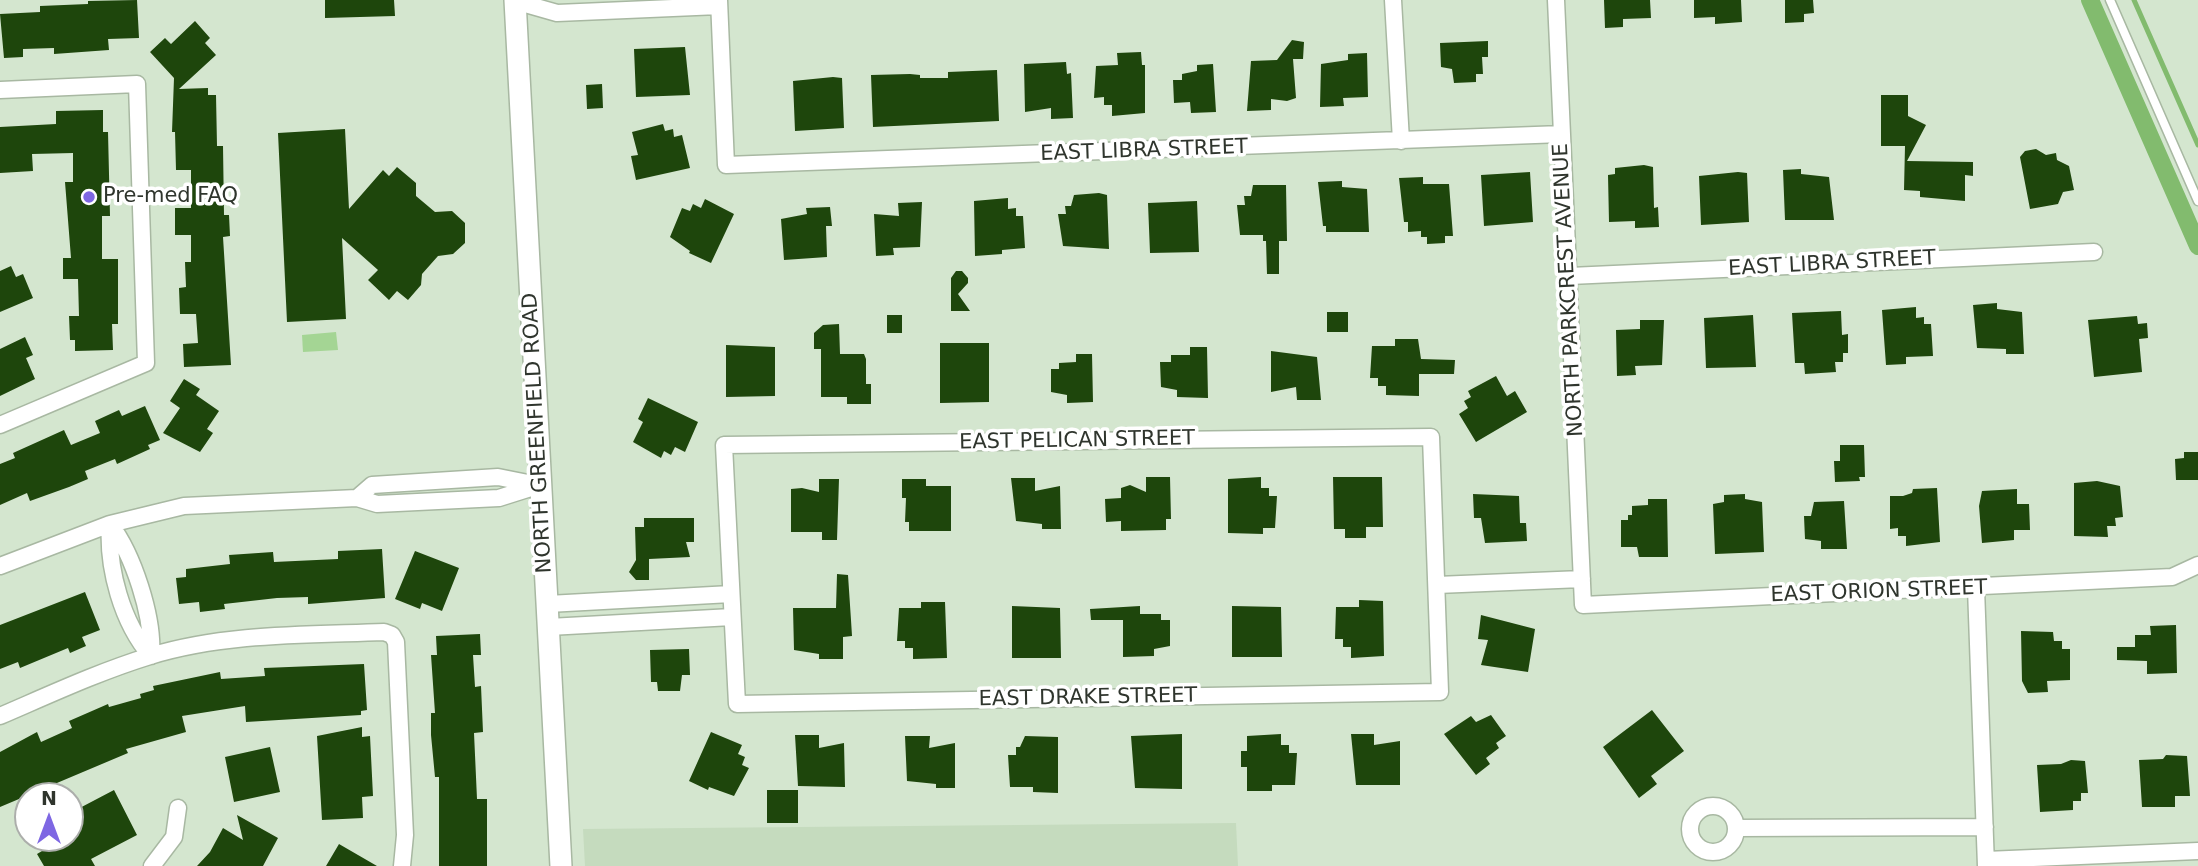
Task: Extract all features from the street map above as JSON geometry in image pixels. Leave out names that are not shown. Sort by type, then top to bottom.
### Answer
[{"type":"main road","name":"NORTH GREENFIELD ROAD","points":[[516,0],[561,866]]},
{"type":"street","points":[[516,0],[557,13],[719,3]]},
{"type":"street","points":[[1393,0],[1401,141]]},
{"type":"street","name":"NORTH PARKCREST AVENUE","points":[[1556,0],[1570,275],[1581,579]]},
{"type":"street","name":"EAST LIBRA STREET","points":[[719,3],[726,165],[1562,134]]},
{"type":"street","points":[[0,90],[137,84],[146,363],[0,425]]},
{"type":"street","name":"EAST LIBRA STREET","points":[[1570,275],[2094,252]]},
{"type":"street","name":"EAST PELICAN STREET","points":[[731,594],[724,445],[1431,437],[1437,584]]},
{"type":"street","points":[[0,566],[110,524],[184,506],[357,498],[372,485],[498,477],[540,485]]},
{"type":"street","points":[[110,524],[124,543],[152,633],[150,656]]},
{"type":"street","name":"EAST ORION STREET","points":[[1581,579],[1583,605],[2172,578],[2198,565]]},
{"type":"street","points":[[1437,584],[1581,579]]},
{"type":"street","name":"EAST DRAKE STREET","points":[[732,617],[737,704],[1440,692],[1437,584]]},
{"type":"street","points":[[1976,588],[1986,863],[2198,851]]},
{"type":"street","points":[[548,604],[731,594],[732,617],[549,627]]},
{"type":"street","points":[[0,716],[150,656],[237,639],[384,632],[392,635],[396,642],[405,835],[402,866]]},
{"type":"street","points":[[152,866],[174,837],[178,808]]},
{"type":"street","points":[[1736,828],[1985,827]]},
{"type":"lane","points":[[2110,0],[2198,201]]},
{"type":"shaded area","points":[[1236,823],[1238,866],[585,866],[583,829]]},
{"type":"green space","points":[[336,332],[338,350],[303,352],[302,335]]},
{"type":"building","points":[[137,0],[139,38],[108,39],[109,50],[54,54],[54,48],[23,49],[23,57],[4,58],[0,14],[40,12],[40,6],[88,4],[88,1]]},
{"type":"building","points":[[325,0],[394,0],[395,16],[325,18]]},
{"type":"building","points":[[1604,0],[1650,0],[1651,18],[1623,19],[1623,27],[1605,28]]},
{"type":"building","points":[[1694,0],[1741,0],[1742,22],[1715,24],[1715,17],[1694,18]]},
{"type":"building","points":[[1785,0],[1813,0],[1814,13],[1804,14],[1804,22],[1785,23]]},
{"type":"building","points":[[195,21],[210,38],[205,43],[216,55],[179,89],[208,88],[208,95],[216,95],[217,146],[223,146],[224,215],[229,215],[230,236],[223,237],[231,365],[184,367],[183,344],[198,343],[196,314],[180,314],[179,288],[186,287],[185,262],[191,262],[191,235],[175,235],[175,208],[191,208],[191,170],[176,170],[175,132],[172,132],[174,78],[150,52],[165,38],[171,44]]},
{"type":"building","points":[[1292,40],[1304,42],[1303,59],[1293,59],[1296,98],[1287,101],[1271,99],[1271,110],[1247,111],[1251,61],[1277,60]]},
{"type":"building","points":[[1488,41],[1488,57],[1482,57],[1483,74],[1476,74],[1476,82],[1454,83],[1452,69],[1441,67],[1440,43]]},
{"type":"building","points":[[685,47],[690,95],[636,97],[634,49]]},
{"type":"building","points":[[1141,52],[1142,65],[1145,65],[1145,113],[1112,116],[1112,105],[1104,105],[1104,97],[1094,98],[1096,66],[1118,65],[1117,53]]},
{"type":"building","points":[[1367,53],[1368,97],[1343,98],[1344,106],[1320,107],[1321,64],[1348,60],[1348,54]]},
{"type":"building","points":[[1066,62],[1067,74],[1071,73],[1073,118],[1051,119],[1051,108],[1025,112],[1024,64]]},
{"type":"building","points":[[1213,64],[1216,112],[1191,113],[1190,102],[1174,103],[1173,80],[1182,80],[1182,74],[1197,71],[1197,65]]},
{"type":"building","points":[[997,70],[999,121],[873,127],[871,75],[910,74],[920,75],[920,78],[948,78],[948,72]]},
{"type":"building","points":[[842,78],[844,128],[795,131],[793,81]]},
{"type":"building","points":[[602,84],[603,108],[587,109],[586,85]]},
{"type":"building","points":[[1881,95],[1908,95],[1908,116],[1926,125],[1907,161],[1973,162],[1973,176],[1965,175],[1965,201],[1920,197],[1920,191],[1904,190],[1905,146],[1881,146]]},
{"type":"building","points":[[103,110],[103,132],[108,132],[110,216],[102,216],[102,259],[118,259],[118,324],[112,324],[113,350],[75,351],[75,340],[70,340],[69,316],[79,316],[78,279],[63,279],[63,258],[71,258],[65,182],[73,182],[73,153],[32,154],[33,171],[0,173],[0,127],[56,124],[56,111]]},
{"type":"building","points":[[663,124],[665,131],[673,129],[674,137],[682,135],[690,168],[636,180],[631,156],[638,155],[632,132]]},
{"type":"building","points":[[345,129],[349,209],[383,170],[389,176],[397,167],[416,183],[416,196],[435,212],[452,211],[465,223],[465,243],[453,254],[438,256],[422,274],[421,285],[408,300],[397,291],[389,300],[368,280],[378,270],[342,238],[346,319],[287,322],[278,133]]},
{"type":"building","points":[[2036,149],[2046,155],[2056,153],[2057,160],[2069,166],[2074,190],[2063,192],[2058,204],[2030,209],[2020,157],[2025,151]]},
{"type":"building","points":[[1644,165],[1653,167],[1654,208],[1658,207],[1659,227],[1635,228],[1635,221],[1609,222],[1608,175],[1615,174],[1615,168]]},
{"type":"building","points":[[1801,169],[1801,174],[1829,177],[1834,220],[1785,220],[1783,170]]},
{"type":"building","points":[[1530,172],[1533,222],[1484,226],[1481,175]]},
{"type":"building","points":[[1747,173],[1749,222],[1701,225],[1699,176]]},
{"type":"building","points":[[1423,177],[1423,184],[1449,184],[1453,236],[1445,236],[1445,243],[1427,244],[1427,237],[1421,237],[1421,231],[1408,232],[1408,222],[1404,222],[1399,178]]},
{"type":"building","points":[[1342,181],[1342,187],[1367,189],[1369,232],[1326,232],[1318,182]]},
{"type":"building","points":[[1253,185],[1286,185],[1287,241],[1279,241],[1279,274],[1267,274],[1266,241],[1263,241],[1263,235],[1240,235],[1237,205],[1245,205],[1244,196],[1251,196]]},
{"type":"building","points":[[1074,195],[1107,195],[1109,249],[1063,246],[1058,214],[1066,214],[1065,206],[1071,206]]},
{"type":"building","points":[[1008,198],[1008,209],[1016,208],[1016,216],[1023,216],[1025,248],[1002,250],[1002,254],[975,256],[974,201]]},
{"type":"building","points":[[705,199],[734,214],[711,263],[689,253],[690,251],[670,237],[682,208],[690,211],[693,204],[701,208]]},
{"type":"building","points":[[1197,201],[1199,252],[1150,253],[1148,203]]},
{"type":"building","points":[[922,202],[920,247],[893,248],[894,255],[876,256],[874,214],[899,216],[898,203]]},
{"type":"building","points":[[830,207],[832,226],[826,226],[827,257],[784,260],[781,219],[807,214],[806,208]]},
{"type":"building","points":[[11,266],[16,277],[23,274],[33,298],[0,312],[0,271]]},
{"type":"building","points":[[956,271],[962,271],[968,278],[968,283],[958,294],[970,311],[951,311],[951,278]]},
{"type":"building","points":[[1997,303],[1997,309],[2022,312],[2024,354],[2006,354],[2006,349],[1977,348],[1973,305]]},
{"type":"building","points":[[1916,307],[1916,318],[1924,317],[1924,324],[1931,324],[1933,356],[1906,357],[1906,364],[1886,365],[1882,310]]},
{"type":"building","points":[[1841,311],[1842,335],[1848,334],[1848,353],[1843,353],[1843,362],[1835,362],[1836,372],[1805,374],[1804,363],[1795,363],[1792,313]]},
{"type":"building","points":[[1327,312],[1348,312],[1348,332],[1327,332]]},
{"type":"building","points":[[887,315],[902,315],[902,333],[887,333]]},
{"type":"building","points":[[1753,315],[1756,367],[1706,368],[1704,318]]},
{"type":"building","points":[[2137,316],[2138,324],[2147,323],[2148,338],[2139,339],[2142,372],[2094,377],[2088,320]]},
{"type":"building","points":[[1640,320],[1664,320],[1662,365],[1635,366],[1636,375],[1617,376],[1616,330],[1640,329]]},
{"type":"building","points":[[839,324],[840,354],[864,354],[866,359],[866,384],[871,384],[871,404],[847,404],[847,397],[821,397],[821,349],[814,349],[814,333],[823,325]]},
{"type":"building","points":[[25,337],[33,355],[26,358],[35,379],[0,396],[0,349]]},
{"type":"building","points":[[1395,339],[1418,339],[1421,359],[1455,360],[1454,374],[1419,374],[1419,396],[1386,395],[1386,386],[1378,386],[1378,378],[1370,378],[1372,346],[1395,346]]},
{"type":"building","points":[[940,343],[989,343],[989,402],[940,403]]},
{"type":"building","points":[[726,345],[775,347],[775,396],[726,397]]},
{"type":"building","points":[[1190,347],[1207,347],[1208,398],[1177,397],[1177,390],[1161,387],[1160,362],[1171,362],[1171,355],[1190,355]]},
{"type":"building","points":[[1271,351],[1317,357],[1321,400],[1297,400],[1296,387],[1271,392]]},
{"type":"building","points":[[1076,354],[1092,354],[1093,402],[1067,403],[1067,395],[1051,392],[1051,369],[1059,369],[1059,363],[1076,362]]},
{"type":"building","points":[[1496,376],[1507,396],[1515,391],[1527,412],[1476,442],[1459,414],[1468,408],[1464,401],[1471,397],[1468,391]]},
{"type":"building","points":[[184,379],[200,389],[196,395],[219,411],[207,429],[213,433],[200,452],[163,433],[180,408],[170,401]]},
{"type":"building","points":[[648,398],[698,422],[685,452],[675,447],[671,455],[664,451],[661,458],[633,442],[643,422],[638,419]]},
{"type":"building","points":[[145,406],[160,440],[148,445],[150,449],[117,464],[115,459],[85,471],[88,479],[69,487],[30,501],[27,493],[0,505],[0,464],[15,458],[13,453],[64,430],[71,445],[100,433],[95,421],[119,410],[122,416]]},
{"type":"building","points":[[1840,445],[1864,445],[1865,477],[1859,477],[1860,481],[1835,482],[1834,461],[1840,461]]},
{"type":"building","points":[[2184,452],[2198,452],[2198,480],[2176,480],[2175,459],[2184,458]]},
{"type":"building","points":[[1146,477],[1170,477],[1171,519],[1166,519],[1166,530],[1121,531],[1121,521],[1106,522],[1105,499],[1121,498],[1121,488],[1130,485],[1146,492]]},
{"type":"building","points":[[1261,477],[1261,488],[1269,488],[1269,496],[1277,496],[1275,528],[1263,528],[1263,534],[1228,533],[1228,479]]},
{"type":"building","points":[[1333,477],[1382,477],[1383,527],[1366,527],[1366,538],[1345,538],[1345,529],[1334,529]]},
{"type":"building","points":[[1011,478],[1035,478],[1035,491],[1060,486],[1061,529],[1042,529],[1042,524],[1016,521]]},
{"type":"building","points":[[819,479],[839,479],[837,540],[822,540],[822,532],[791,532],[791,489],[802,488],[819,492]]},
{"type":"building","points":[[902,479],[926,479],[926,486],[951,486],[951,531],[909,531],[909,522],[905,522],[906,498],[902,498]]},
{"type":"building","points":[[2097,481],[2120,486],[2123,517],[2115,518],[2116,526],[2107,526],[2108,537],[2074,536],[2074,483]]},
{"type":"building","points":[[1937,488],[1940,542],[1906,546],[1906,536],[1898,536],[1898,528],[1890,529],[1890,496],[1903,496],[1912,493],[1913,489]]},
{"type":"building","points":[[2017,489],[2017,504],[2029,504],[2030,530],[2014,530],[2014,540],[1982,543],[1979,506],[1982,491]]},
{"type":"building","points":[[1473,494],[1519,496],[1520,523],[1526,523],[1527,541],[1485,543],[1481,518],[1474,518]]},
{"type":"building","points":[[1745,494],[1745,499],[1762,502],[1764,552],[1715,554],[1713,504],[1724,502],[1724,495]]},
{"type":"building","points":[[1648,499],[1667,499],[1668,557],[1639,557],[1637,547],[1621,547],[1621,520],[1628,520],[1628,515],[1632,515],[1632,506],[1648,505]]},
{"type":"building","points":[[1844,501],[1847,549],[1821,549],[1821,541],[1805,539],[1804,516],[1811,516],[1814,502]]},
{"type":"building","points":[[644,518],[694,518],[694,542],[686,542],[690,557],[649,559],[649,580],[636,580],[629,572],[636,560],[635,527],[644,527]]},
{"type":"building","points":[[382,549],[385,598],[308,604],[308,597],[277,598],[224,604],[225,609],[200,612],[199,602],[179,604],[176,578],[186,577],[186,569],[230,564],[229,555],[273,552],[274,562],[338,559],[338,551]]},
{"type":"building","points":[[415,551],[459,568],[442,611],[422,603],[420,609],[395,599]]},
{"type":"building","points":[[837,574],[848,575],[852,636],[843,637],[843,659],[819,659],[819,654],[794,650],[793,608],[836,608]]},
{"type":"building","points":[[85,592],[100,630],[82,637],[86,646],[70,653],[68,648],[20,668],[18,662],[0,669],[0,625]]},
{"type":"building","points":[[1359,600],[1383,601],[1384,656],[1351,658],[1351,647],[1343,647],[1343,639],[1335,639],[1336,607],[1359,607]]},
{"type":"building","points":[[921,602],[945,602],[947,658],[913,659],[913,648],[905,648],[905,641],[897,641],[899,608],[921,608]]},
{"type":"building","points":[[1012,606],[1060,608],[1061,658],[1012,658]]},
{"type":"building","points":[[1140,606],[1140,614],[1161,614],[1161,620],[1170,620],[1170,646],[1154,649],[1154,656],[1123,657],[1123,620],[1091,620],[1090,609]]},
{"type":"building","points":[[1232,606],[1281,607],[1282,657],[1232,657]]},
{"type":"building","points":[[1481,615],[1535,629],[1528,672],[1481,665],[1488,640],[1478,639]]},
{"type":"building","points":[[2176,625],[2177,673],[2147,674],[2147,661],[2117,660],[2117,647],[2135,647],[2135,635],[2151,635],[2150,626]]},
{"type":"building","points":[[2021,631],[2053,632],[2054,641],[2062,641],[2062,649],[2070,649],[2070,680],[2047,681],[2048,692],[2028,693],[2022,681]]},
{"type":"building","points":[[480,634],[481,655],[473,655],[475,687],[481,686],[483,732],[474,733],[477,799],[487,799],[487,866],[439,866],[439,777],[435,777],[431,735],[431,713],[435,713],[431,655],[437,655],[436,636]]},
{"type":"building","points":[[689,649],[690,675],[682,675],[680,691],[658,691],[657,682],[651,682],[650,650]]},
{"type":"building","points":[[364,664],[367,710],[361,711],[361,715],[246,722],[245,706],[182,716],[186,732],[126,749],[128,753],[59,782],[14,782],[14,801],[0,807],[0,752],[37,732],[41,742],[72,728],[69,721],[108,704],[109,707],[141,698],[140,694],[154,690],[153,686],[220,672],[221,679],[265,676],[264,668]]},
{"type":"building","points":[[1652,710],[1684,751],[1651,776],[1657,784],[1639,798],[1603,747]]},
{"type":"building","points":[[1491,715],[1506,736],[1496,743],[1499,748],[1486,758],[1490,764],[1476,775],[1444,734],[1471,716],[1476,722]]},
{"type":"building","points":[[362,727],[362,737],[370,736],[373,796],[362,797],[363,818],[322,820],[317,736]]},
{"type":"building","points":[[711,732],[742,745],[738,754],[745,757],[742,765],[749,768],[734,796],[709,787],[708,790],[689,781]]},
{"type":"building","points":[[1182,734],[1182,789],[1135,788],[1131,736]]},
{"type":"building","points":[[1281,734],[1281,745],[1289,745],[1289,753],[1297,753],[1295,785],[1272,785],[1272,791],[1247,791],[1247,767],[1241,767],[1241,751],[1247,751],[1247,736]]},
{"type":"building","points":[[1351,734],[1374,734],[1374,745],[1400,741],[1400,785],[1356,785]]},
{"type":"building","points":[[795,735],[819,735],[819,748],[844,743],[845,787],[798,786]]},
{"type":"building","points":[[905,736],[930,736],[929,748],[955,743],[955,788],[936,788],[936,784],[907,781]]},
{"type":"building","points":[[1025,736],[1058,737],[1058,793],[1033,792],[1033,787],[1010,787],[1008,755],[1016,755],[1016,747],[1020,747]]},
{"type":"building","points":[[270,747],[280,792],[234,802],[225,757]]},
{"type":"building","points":[[2166,755],[2187,756],[2190,796],[2175,796],[2175,807],[2142,807],[2139,760],[2163,759]]},
{"type":"building","points":[[2071,760],[2085,761],[2088,793],[2081,793],[2081,801],[2073,801],[2073,810],[2040,812],[2037,765],[2061,764]]},
{"type":"building","points":[[114,790],[137,835],[91,859],[95,866],[44,866],[37,854],[40,852],[84,852],[84,806]]},
{"type":"building","points":[[767,790],[798,790],[798,823],[767,823]]},
{"type":"building","points":[[237,815],[278,838],[263,866],[197,866],[210,852],[223,828],[243,840]]},
{"type":"building","points":[[339,844],[377,866],[326,866]]},
{"type":"waterway","points":[[2090,0],[2198,246]]},
{"type":"waterway","points":[[2134,0],[2198,145]]},
{"type":"place","name":"Pre-med FAQ","points":[[89,197]]}]
